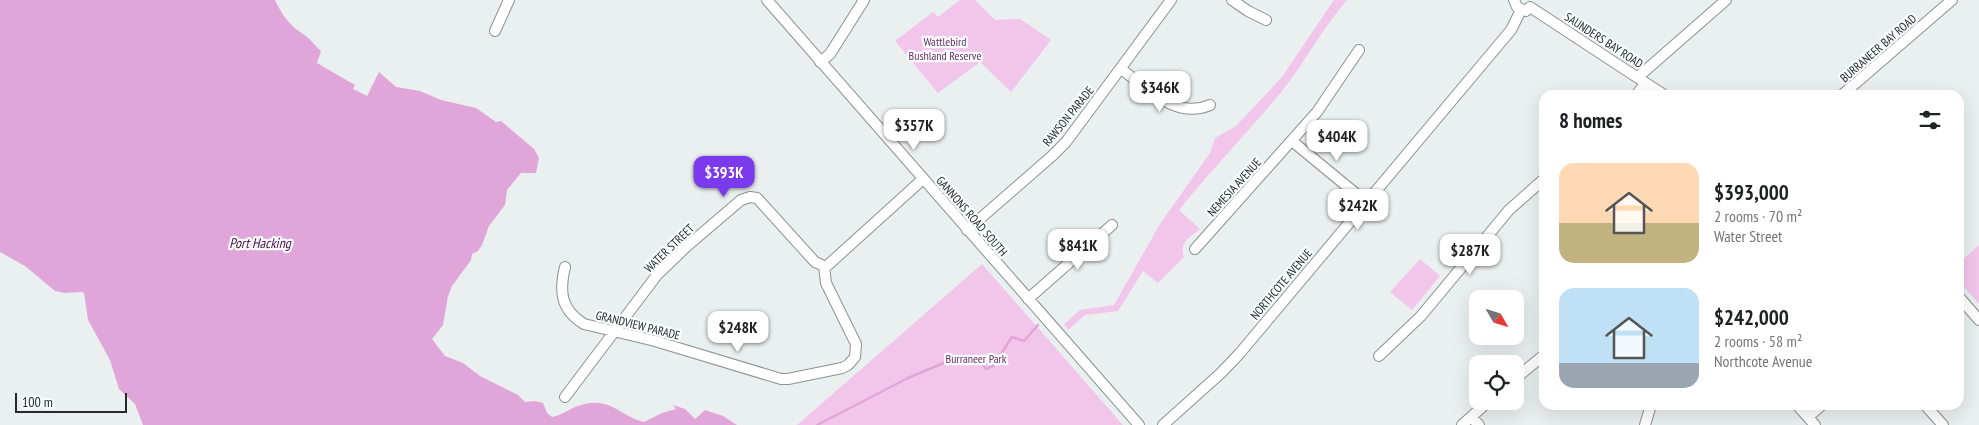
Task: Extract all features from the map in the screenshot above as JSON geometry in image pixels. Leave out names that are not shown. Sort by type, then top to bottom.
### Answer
[{"type":"street","points":[[495,31],[509,0]]},
{"type":"street","name":"GANNONS ROAD SOUTH","points":[[767,0],[1139,425]]},
{"type":"street","points":[[820,62],[830,54],[864,0]]},
{"type":"street","name":"RAWSON PARADE","points":[[967,230],[1059,149],[1171,0]]},
{"type":"street","points":[[1232,0],[1266,20]]},
{"type":"street","points":[[1514,0],[1517,7],[1526,6]]},
{"type":"street","points":[[1638,90],[1642,80],[1726,0]]},
{"type":"street","name":"BURRANEER BAY ROAD","points":[[1848,90],[1952,0]]},
{"type":"street","name":"SAUNDERS BAY ROAD","points":[[1526,6],[1657,90]]},
{"type":"street","name":"NORTHCOTE AVENUE","points":[[1163,425],[1221,373],[1240,353],[1511,30],[1526,6]]},
{"type":"street","name":"NEMESIA AVENUE","points":[[1195,249],[1292,141],[1322,104],[1359,50]]},
{"type":"street","points":[[1121,69],[1168,104],[1179,109],[1192,110],[1210,105]]},
{"type":"street","points":[[1292,141],[1366,202]]},
{"type":"street","points":[[824,266],[828,265],[923,179]]},
{"type":"street","points":[[1379,356],[1421,316],[1509,210],[1539,183]]},
{"type":"street","name":"WATER STREET","points":[[565,397],[648,286],[666,265],[741,200],[750,197],[757,198],[815,262],[824,266]]},
{"type":"street","points":[[1028,299],[1112,225]]},
{"type":"street","name":"GRANDVIEW PARADE","points":[[566,267],[561,285],[567,308],[575,318],[584,324],[616,331],[780,379],[788,379],[848,366],[854,357],[856,344],[826,283],[824,266]]},
{"type":"street","points":[[1964,303],[1979,320]]},
{"type":"street","points":[[1524,372],[1539,359]]},
{"type":"street","points":[[1462,425],[1479,410]]},
{"type":"street","points":[[1645,425],[1650,410]]},
{"type":"street","points":[[1801,410],[1811,421],[1819,410]]},
{"type":"street","points":[[1930,410],[1943,425]]},
{"type":"street","points":[[1471,417],[1479,425]]},
{"type":"green space","name":"Wattlebird Bushland Reserve","points":[[960,0],[975,0],[995,20],[1020,19],[1051,40],[1011,92],[980,62],[938,93],[895,41],[933,12],[938,17]]},
{"type":"green space","points":[[1334,0],[1347,0],[1282,91],[1179,210],[1200,229],[1186,240],[1183,247],[1184,257],[1158,283],[1143,271],[1118,311],[1085,315],[1068,330],[1064,324],[1080,310],[1114,305],[1160,224],[1210,153],[1215,138],[1236,126],[1282,77]]},
{"type":"green space","points":[[1979,245],[1979,304],[1964,287],[1964,258]]},
{"type":"green space","points":[[1420,259],[1440,276],[1412,310],[1390,292]]},
{"type":"green space","name":"Burraneer Park","points":[[982,264],[1123,425],[797,425]]},
{"type":"water","name":"Port Hacking","points":[[0,0],[275,0],[290,24],[321,51],[317,63],[355,85],[353,89],[367,96],[379,72],[396,87],[420,91],[441,100],[476,108],[496,122],[501,121],[534,149],[539,158],[536,173],[521,173],[507,190],[505,205],[489,226],[482,245],[478,251],[472,254],[471,260],[452,286],[448,296],[443,325],[432,339],[445,356],[463,363],[480,376],[518,395],[525,402],[535,401],[543,403],[547,413],[552,417],[581,405],[600,403],[644,422],[662,413],[676,409],[673,405],[685,409],[695,419],[705,410],[723,416],[737,425],[143,425],[135,404],[119,389],[110,360],[88,320],[84,293],[55,291],[25,266],[0,252]]},
{"type":"waterway","points":[[817,425],[908,378],[960,356],[981,362],[986,369],[993,366],[1012,337],[1024,341],[1038,325]]}]
